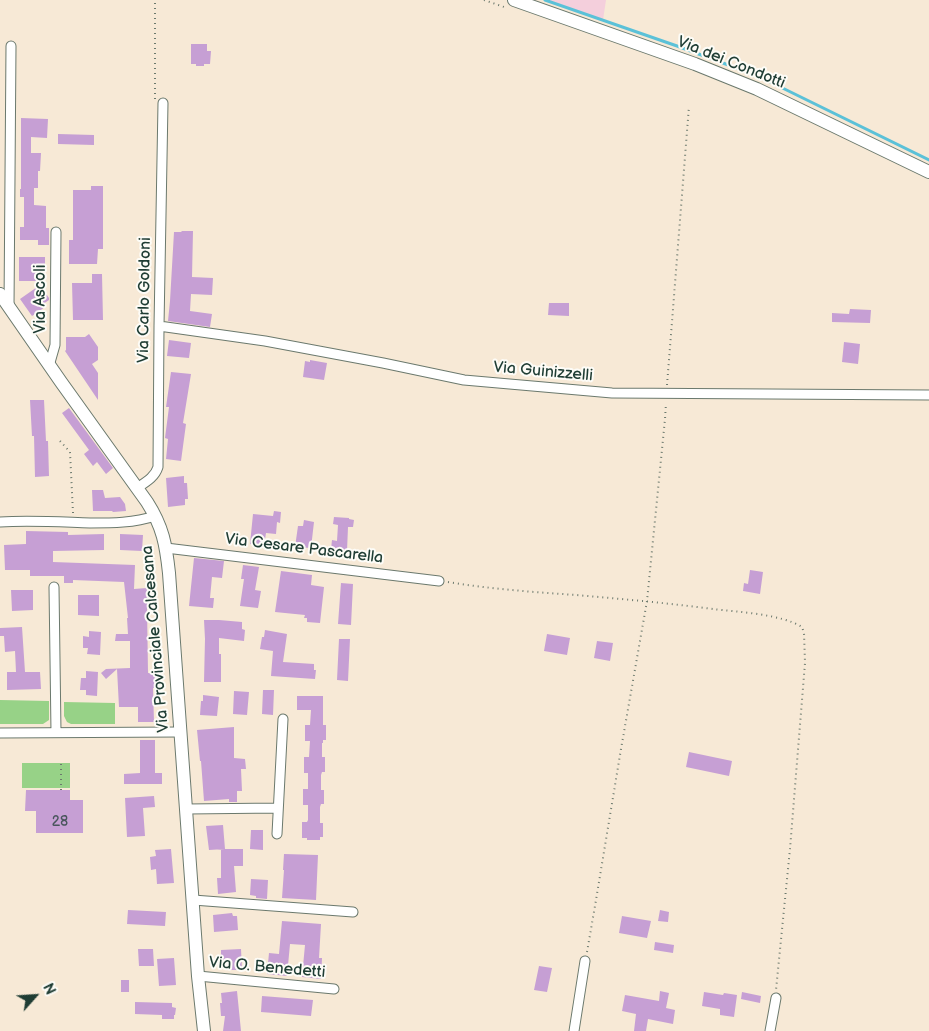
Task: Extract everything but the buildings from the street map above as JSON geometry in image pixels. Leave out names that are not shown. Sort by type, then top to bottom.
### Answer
[{"type":"main road","name":"Via dei Condotti","points":[[513,5],[695,64],[757,89],[929,172]]},
{"type":"main road","name":"Via Provinciale Calcesana","points":[[0,294],[137,488],[155,516],[162,533],[166,548],[169,583],[198,976],[204,1031]]},
{"type":"street","points":[[9,308],[11,46]]},
{"type":"street","name":"Via Carlo Goldoni","points":[[137,488],[156,473],[158,466],[163,103]]},
{"type":"street","name":"Via Ascoli","points":[[50,366],[56,345],[56,232]]},
{"type":"street","name":"Via Guinizzelli","points":[[159,326],[265,341],[464,380],[612,393],[929,395]]},
{"type":"street","points":[[0,522],[109,523],[133,521],[155,516]]},
{"type":"street","name":"Via Cesare Pascarella","points":[[166,548],[439,581]]},
{"type":"street","points":[[54,587],[56,732]]},
{"type":"street","points":[[276,834],[283,719]]},
{"type":"street","points":[[0,733],[180,732]]},
{"type":"street","points":[[187,809],[278,808]]},
{"type":"street","points":[[193,900],[353,912]]},
{"type":"street","points":[[574,1031],[585,961]]},
{"type":"street","name":"Via O. Benedetti","points":[[198,976],[334,989]]},
{"type":"street","points":[[770,1031],[776,998]]},
{"type":"path","points":[[484,0],[513,5]]},
{"type":"path","points":[[585,961],[647,601],[665,418],[689,106]]},
{"type":"path","points":[[60,440],[70,452],[73,522]]},
{"type":"path","points":[[439,581],[476,587],[647,601],[757,614],[794,623],[802,627],[805,663],[776,998]]},
{"type":"path","points":[[61,763],[61,790]]},
{"type":"shaded area","points":[[547,0],[606,0],[603,20]]},
{"type":"green space","points":[[0,700],[49,701],[49,720],[43,724],[0,724]]},
{"type":"green space","points":[[64,702],[115,703],[115,724],[71,724],[67,722],[64,716]]},
{"type":"green space","points":[[22,763],[70,763],[70,788],[22,788]]},
{"type":"waterway","points":[[545,0],[758,76],[929,160]]}]
